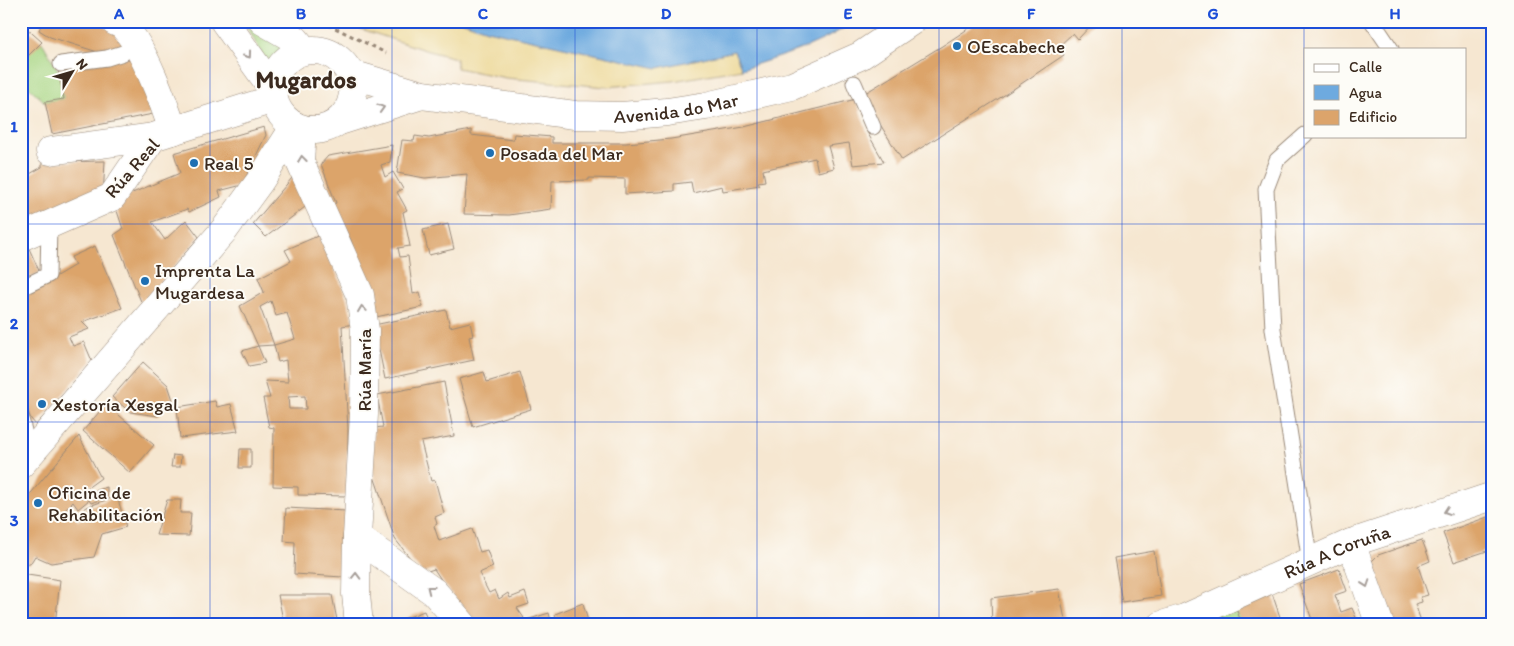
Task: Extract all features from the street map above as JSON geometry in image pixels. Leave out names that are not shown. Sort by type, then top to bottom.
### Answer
[{"type":"street","points":[[50,151],[163,134],[166,109],[139,49],[123,26],[114,21]]},
{"type":"street","points":[[224,21],[273,94],[282,115],[298,127],[315,130],[329,127],[340,121],[348,111],[353,99],[354,86],[351,74],[343,62],[332,54],[318,50],[304,50],[282,64],[275,76],[273,94]]},
{"type":"street","points":[[264,21],[296,40],[304,50]]},
{"type":"street","name":"Avenida do Mar","points":[[351,74],[422,95],[575,115],[622,116],[706,106],[792,86],[860,56],[912,21]]},
{"type":"street","name":"Rúa Real","points":[[21,237],[112,197],[163,134],[273,94]]},
{"type":"street","name":"Avenida do Mar","points":[[340,121],[422,95]]},
{"type":"street","points":[[26,459],[225,229],[298,127]]},
{"type":"street","name":"Rúa María","points":[[298,127],[300,162],[360,295],[365,330],[364,414],[357,537],[356,594],[359,625]]},
{"type":"street","name":"Rúa A Coruña","points":[[1173,621],[1352,543],[1493,496]]},
{"type":"street","points":[[357,537],[434,592],[463,625]]},
{"type":"street","points":[[1352,543],[1380,625]]},
{"type":"lane","points":[[1372,21],[1390,48]]},
{"type":"lane","points":[[61,64],[108,58],[123,53]]},
{"type":"lane","points":[[854,83],[873,127]]},
{"type":"lane","points":[[1304,136],[1277,160],[1266,189],[1273,329],[1310,562]]},
{"type":"lane","points":[[21,288],[48,275],[49,225]]},
{"type":"lane","points":[[21,419],[26,459]]},
{"type":"path","points":[[321,21],[388,54]]},
{"type":"green space","points":[[244,21],[290,47],[275,60],[270,69]]},
{"type":"green space","points":[[42,42],[58,70],[64,99],[45,102],[21,80],[21,61]]},
{"type":"green space","points":[[1235,605],[1242,625],[1190,625]]},
{"type":"sand","points":[[337,21],[461,21],[487,30],[658,68],[734,51],[742,69],[673,81],[606,87],[506,78],[457,68],[456,58],[428,51]]},
{"type":"water","points":[[461,21],[854,21],[814,44],[742,69],[734,51],[658,68],[487,30]]},
{"type":"building","points":[[21,21],[29,21],[24,26],[42,42],[29,55],[21,59]]},
{"type":"building","points":[[43,21],[100,21],[117,29],[126,46],[104,54],[50,37],[39,30]]},
{"type":"building","points":[[980,21],[1095,21],[1078,39],[1073,33],[1058,47],[1064,55],[902,160],[862,95]]},
{"type":"building","points":[[132,55],[153,114],[52,134],[45,102],[64,99],[58,70]]},
{"type":"building","points":[[856,99],[867,132],[884,162],[853,165],[849,143],[828,146],[834,168],[818,172],[815,158],[763,170],[765,181],[758,182],[760,185],[723,191],[722,186],[693,193],[691,182],[674,184],[674,191],[625,194],[625,179],[589,178],[589,180],[552,181],[551,209],[509,215],[464,214],[467,174],[425,178],[397,173],[402,140],[414,141],[415,136],[429,138],[471,130],[471,135],[513,140],[514,134],[552,137],[552,143],[626,143],[671,139],[744,127]]},
{"type":"building","points":[[264,127],[266,135],[242,185],[219,191],[221,197],[189,212],[187,209],[152,222],[165,240],[186,220],[199,237],[142,304],[114,235],[123,229],[115,205],[130,194],[180,173],[174,153]]},
{"type":"building","points":[[392,145],[390,162],[381,165],[385,177],[393,172],[403,189],[397,192],[407,210],[403,212],[410,246],[398,248],[400,257],[408,256],[413,294],[420,292],[423,307],[376,317],[373,302],[351,240],[342,222],[329,207],[336,203],[321,164],[328,156]]},
{"type":"building","points":[[105,161],[103,197],[21,232],[21,179],[42,167],[42,162]]},
{"type":"building","points":[[292,178],[309,204],[266,237],[253,224]]},
{"type":"building","points":[[448,224],[454,249],[429,255],[423,230]]},
{"type":"building","points":[[320,235],[346,296],[354,324],[342,326],[348,429],[347,496],[298,495],[298,487],[273,486],[274,428],[269,427],[263,398],[270,398],[265,381],[288,382],[286,360],[278,362],[274,345],[258,346],[240,306],[264,292],[258,278],[291,261],[285,250]],"holes":[[[271,301],[276,316],[287,313],[295,339],[274,345],[260,307]],[[305,396],[306,409],[289,409],[288,397]]]},
{"type":"building","points":[[27,244],[40,273],[21,282],[21,246]]},
{"type":"building","points":[[95,246],[122,308],[82,322],[89,329],[69,337],[73,346],[84,342],[92,361],[36,425],[31,419],[21,393],[21,297],[75,265],[71,257]]},
{"type":"building","points":[[446,310],[450,327],[470,322],[473,336],[469,337],[474,360],[385,379],[374,325]]},
{"type":"building","points":[[258,346],[265,363],[249,366],[242,351]]},
{"type":"building","points":[[143,362],[168,385],[173,400],[158,416],[130,412],[112,397]]},
{"type":"building","points":[[484,372],[487,382],[520,372],[531,409],[473,427],[459,379]]},
{"type":"building","points":[[444,382],[454,436],[421,442],[431,481],[435,480],[444,513],[435,517],[437,524],[434,526],[439,541],[472,529],[480,552],[487,550],[493,567],[479,573],[489,593],[495,590],[499,599],[508,593],[510,598],[525,592],[529,604],[517,608],[524,618],[508,625],[476,625],[434,569],[422,573],[395,539],[371,467],[374,428],[383,427],[377,395]]},
{"type":"building","points":[[215,401],[217,407],[231,404],[238,431],[180,438],[177,407]]},
{"type":"building","points":[[106,404],[154,445],[130,473],[83,431]]},
{"type":"building","points":[[79,436],[101,478],[83,491],[85,494],[107,487],[107,497],[91,503],[89,500],[78,509],[73,502],[65,510],[67,514],[71,511],[78,521],[87,513],[84,509],[87,507],[117,496],[126,527],[102,534],[94,557],[51,563],[35,556],[30,564],[21,564],[21,505]]},
{"type":"building","points":[[240,449],[251,449],[251,468],[239,468]]},
{"type":"building","points":[[173,455],[181,456],[180,467],[171,467]]},
{"type":"building","points":[[167,500],[181,500],[180,513],[191,513],[189,536],[156,535]]},
{"type":"building","points":[[286,508],[346,511],[343,577],[294,574],[295,542],[284,541]]},
{"type":"building","points":[[1493,515],[1493,549],[1454,562],[1443,533]]},
{"type":"building","points":[[1422,540],[1430,561],[1418,566],[1428,595],[1421,597],[1422,602],[1415,604],[1422,624],[1428,622],[1429,625],[1394,625],[1372,561],[1378,555]]},
{"type":"building","points":[[1154,551],[1161,596],[1122,602],[1114,558]]},
{"type":"building","points":[[1339,569],[1347,591],[1335,595],[1341,612],[1352,608],[1359,625],[1314,625],[1299,584]]},
{"type":"building","points":[[21,574],[60,580],[55,625],[21,624]]},
{"type":"building","points":[[1059,589],[1066,625],[992,625],[991,598]]},
{"type":"building","points":[[1272,593],[1282,623],[1276,625],[1242,625],[1235,605]]},
{"type":"building","points":[[278,595],[332,595],[338,625],[284,625]]},
{"type":"building","points":[[583,603],[589,625],[557,625],[555,614]]},
{"type":"building","points":[[424,611],[430,625],[411,625],[406,618]]},
{"type":"building","points":[[549,613],[552,625],[521,625],[520,622]]},
{"type":"place","name":"OEscabeche","points":[[957,46]]},
{"type":"place","name":"Posada del Mar","points":[[490,153]]},
{"type":"place","name":"Real 5","points":[[194,163]]},
{"type":"place","name":"Imprenta La Mugardesa","points":[[145,281]]},
{"type":"place","name":"Xestoría Xesgal","points":[[42,404]]},
{"type":"place","name":"Oficina de Rehabilitación","points":[[38,503]]},
{"type":"district","name":"Mugardos","points":[[306,79]]}]
